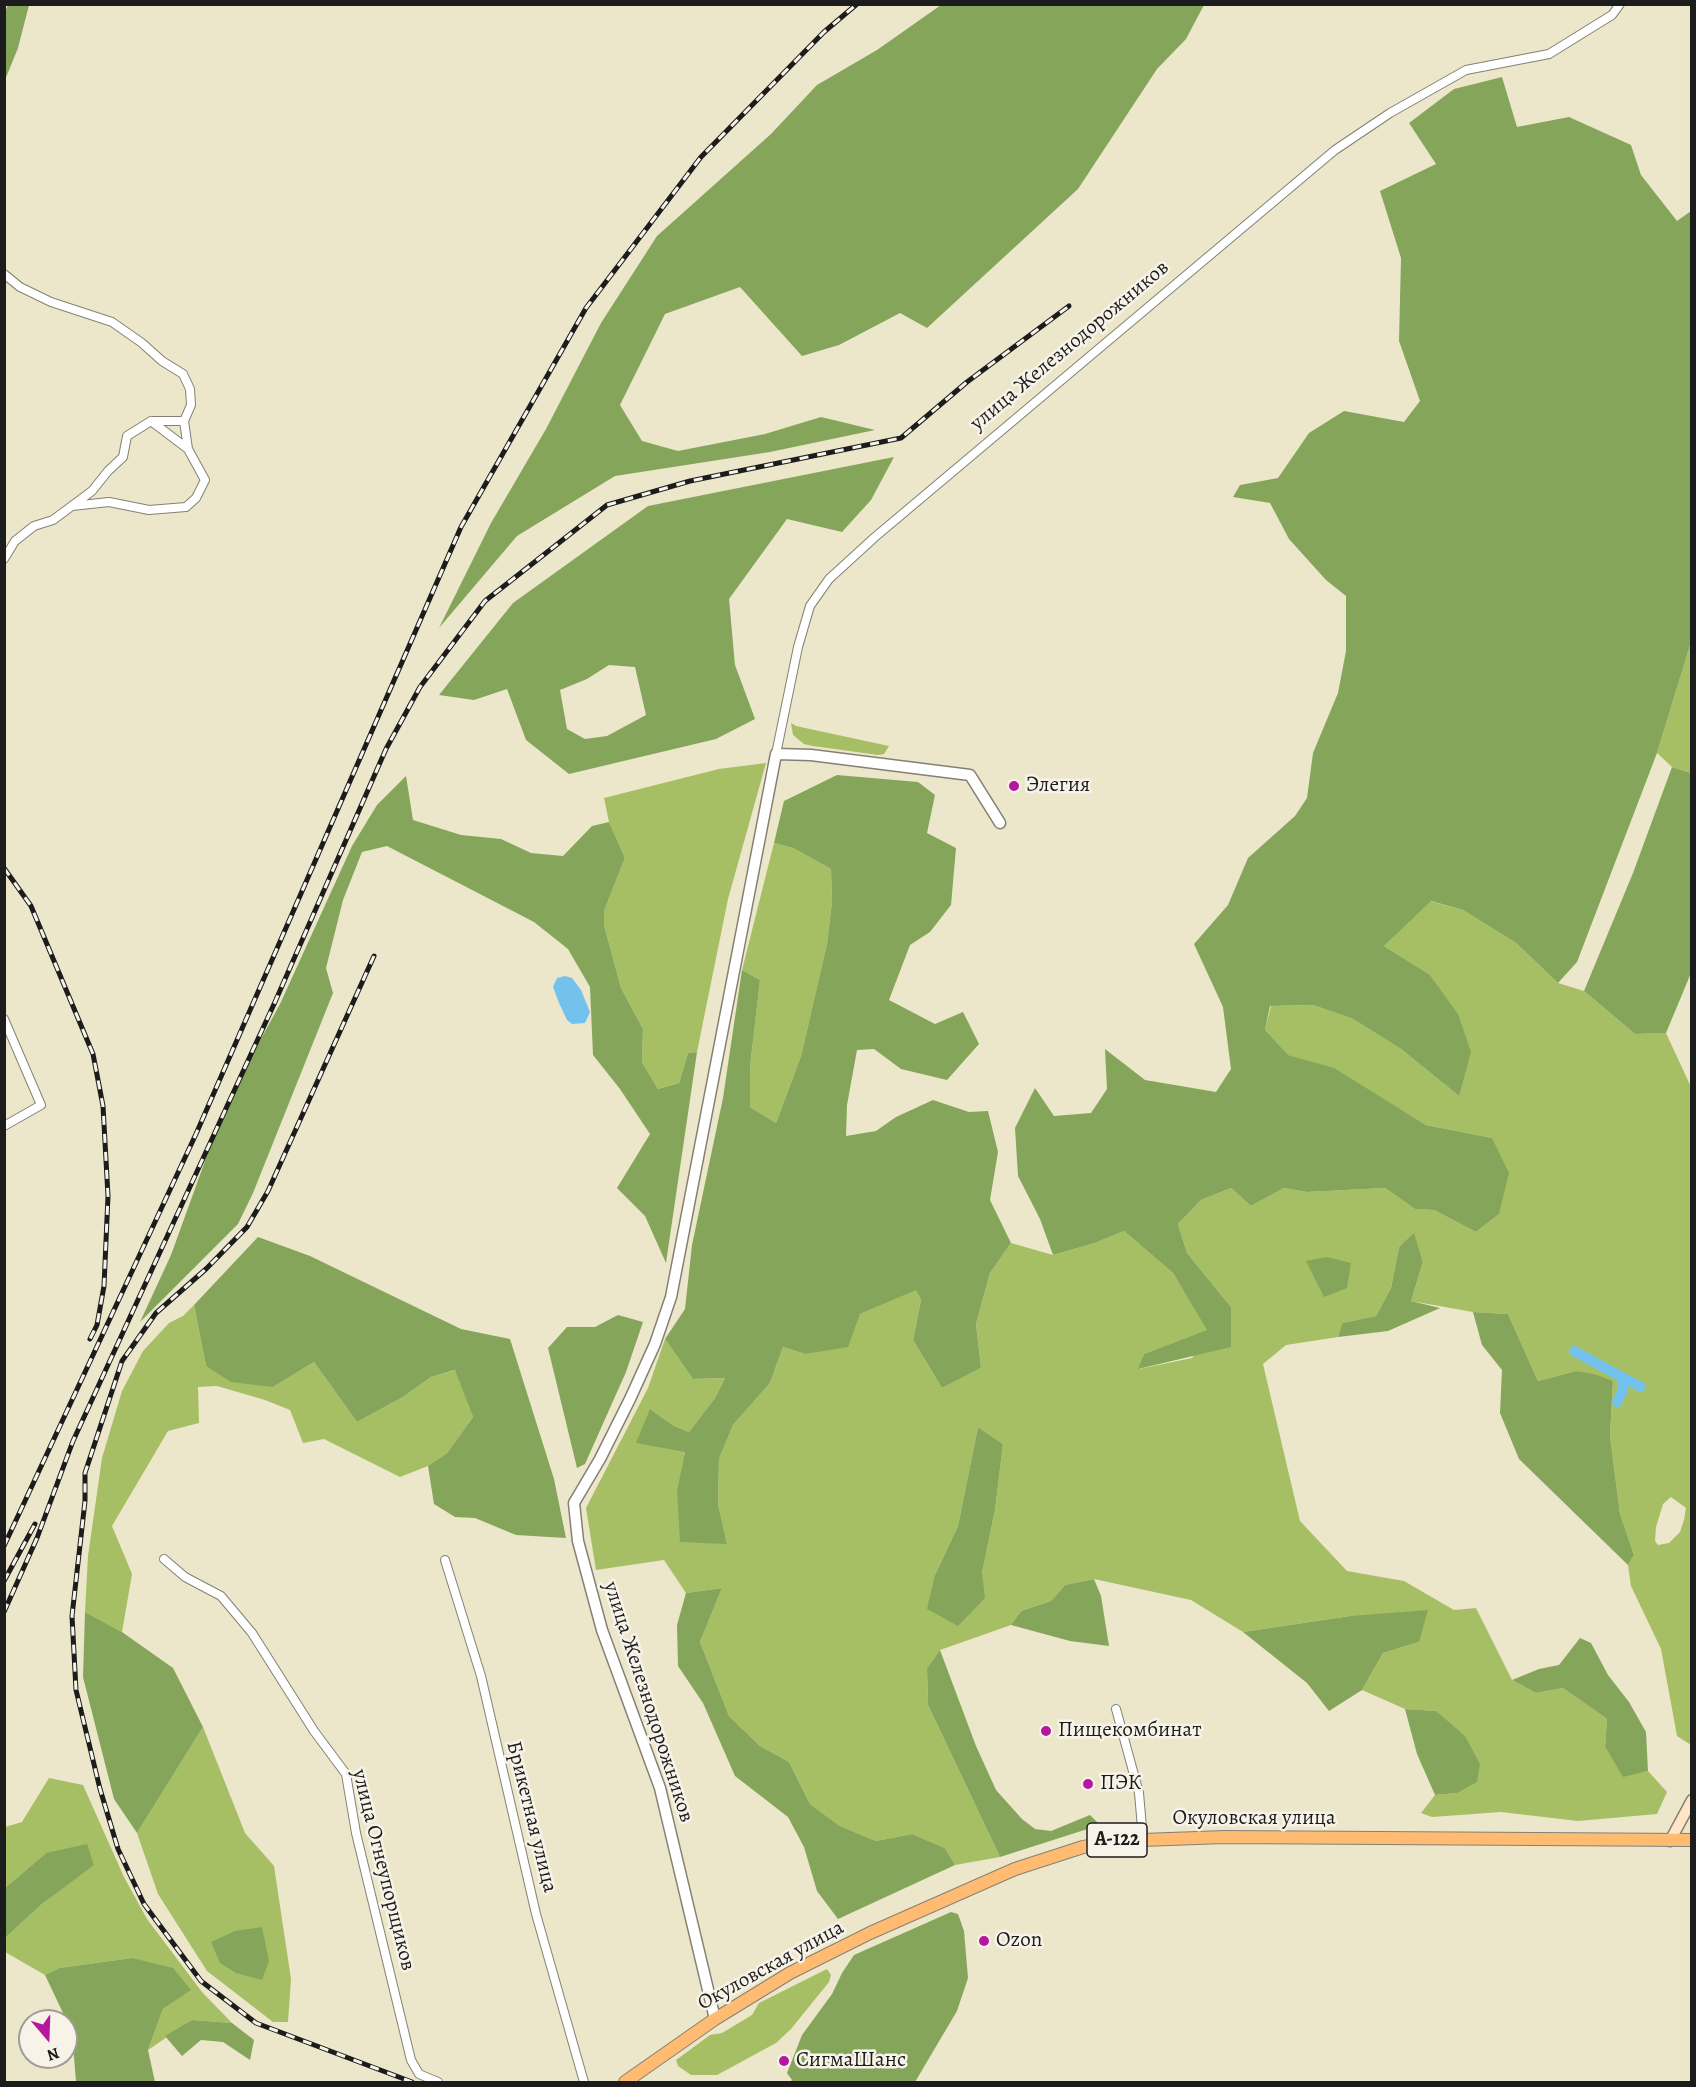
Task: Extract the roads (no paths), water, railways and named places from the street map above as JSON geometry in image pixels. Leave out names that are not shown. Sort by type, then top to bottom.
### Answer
[{"type":"main road","points":[[1670,1841],[1692,1800]]},
{"type":"main road","name":"Окуловская улица","points":[[624,2082],[715,2019],[790,1973],[870,1934],[1015,1869],[1083,1846],[1143,1839],[1225,1837],[1692,1840]]},
{"type":"street","name":"улица Железнодорожников","points":[[715,2019],[660,1788],[602,1630],[578,1541],[574,1503],[600,1459],[630,1399],[655,1344],[671,1297],[776,754],[798,647],[810,606],[829,579],[874,537],[1335,150],[1390,113],[1466,70],[1549,54],[1612,15],[1620,4]]},
{"type":"street","points":[[4,273],[20,287],[51,302],[112,322],[183,374],[190,388],[191,405],[184,422],[188,448],[205,480],[196,498],[186,507],[149,510],[109,502],[70,506]]},
{"type":"street","points":[[4,559],[15,541],[34,526],[53,520],[92,491],[123,457],[128,436],[151,421],[184,422]]},
{"type":"street","points":[[151,421],[188,448]]},
{"type":"street","points":[[776,754],[811,755],[970,775],[1000,823]]},
{"type":"street","points":[[4,1019],[41,1105],[4,1125]]},
{"type":"street","name":"улица Огнеупорщиков","points":[[164,1559],[185,1577],[221,1596],[252,1633],[314,1731],[346,1774],[358,1843],[411,2060],[419,2073],[438,2082]]},
{"type":"street","name":"Брикетная улица","points":[[445,1560],[481,1676],[536,1914],[584,2082]]},
{"type":"street","points":[[1116,1709],[1139,1793],[1143,1839]]},
{"type":"water","points":[[565,976],[572,978],[581,990],[590,1012],[585,1023],[572,1024],[567,1020],[559,1003],[553,987],[557,978]]},
{"type":"waterway","points":[[1574,1351],[1622,1377],[1623,1390],[1617,1402]]},
{"type":"waterway","points":[[1622,1377],[1641,1387]]},
{"type":"railway","points":[[4,1546],[196,1134],[461,527],[586,308],[701,157],[824,32],[857,4]]},
{"type":"railway","points":[[4,1612],[37,1538],[73,1441],[275,1002],[386,749],[420,687],[485,601],[607,505],[690,481],[901,438],[967,382],[1069,306]]},
{"type":"railway","points":[[4,868],[31,906],[93,1054],[103,1106],[108,1196],[104,1286],[97,1325],[90,1339]]},
{"type":"railway","points":[[374,956],[268,1191],[247,1227],[206,1269],[156,1313],[122,1361],[85,1473],[85,1501],[72,1616],[76,1690],[100,1789],[118,1849],[144,1904],[201,1981],[256,2023],[412,2082]]},
{"type":"railway","points":[[4,1581],[35,1524]]},
{"type":"place","name":"Элегия","points":[[1014,786]]},
{"type":"place","name":"Пищекомбинат","points":[[1046,1731]]},
{"type":"place","name":"ПЭК","points":[[1088,1784]]},
{"type":"place","name":"Ozon","points":[[984,1941]]},
{"type":"place","name":"СигмаШанс","points":[[784,2061]]}]
